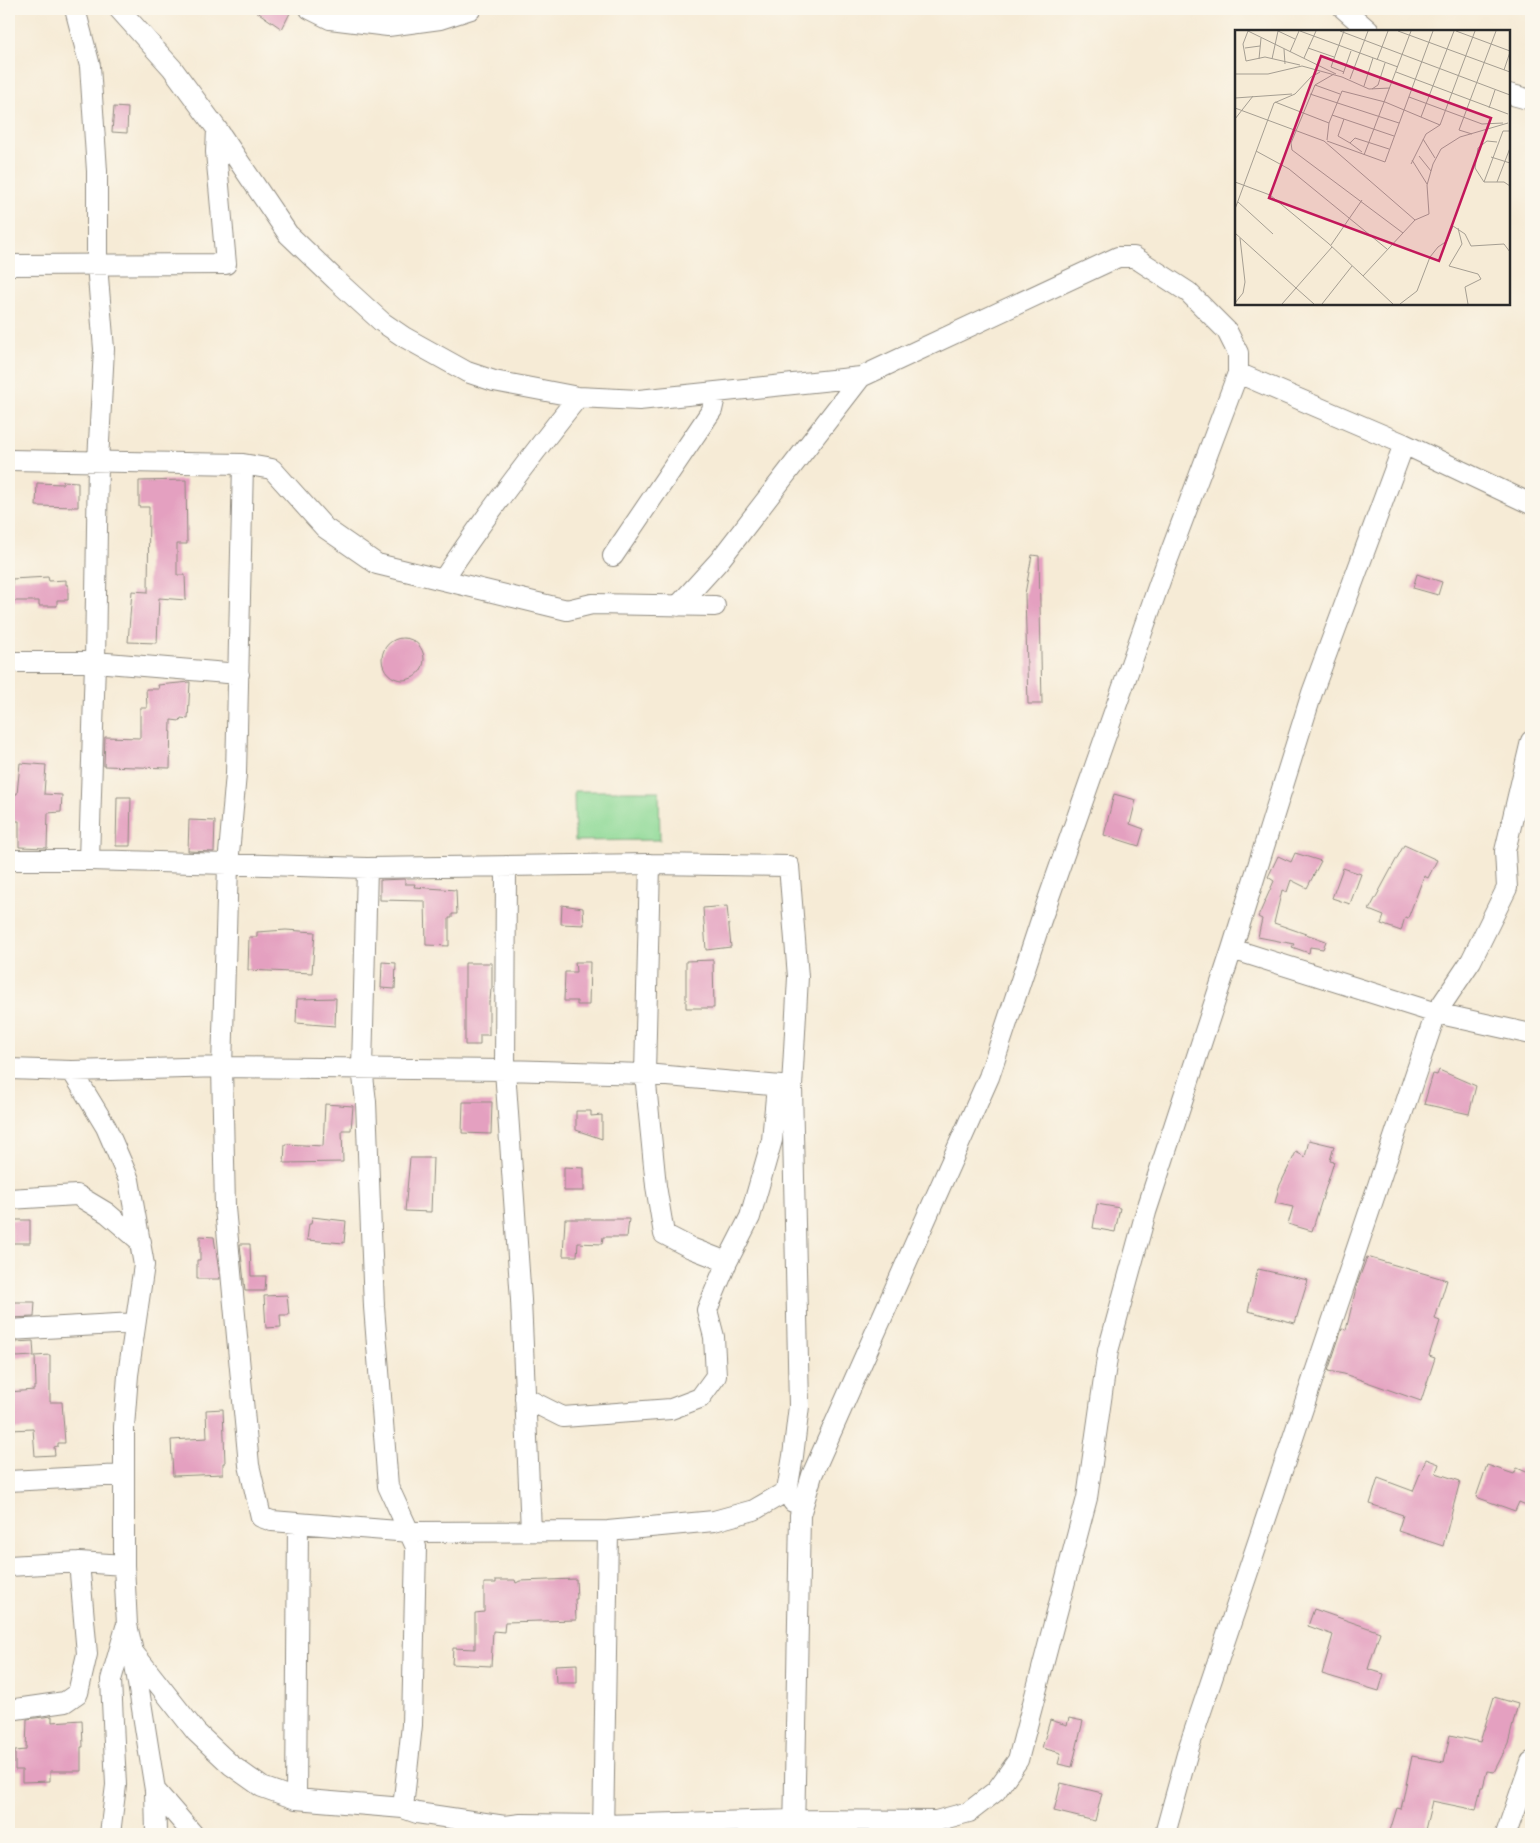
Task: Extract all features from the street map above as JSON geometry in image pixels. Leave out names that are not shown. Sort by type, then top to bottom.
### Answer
[{"type":"street","points":[[75,9],[90,66],[97,171],[97,265],[104,349],[98,461],[96,662],[89,860]]},
{"type":"street","points":[[119,9],[172,68],[217,129],[288,234],[382,322],[404,337],[467,372],[494,381],[578,397],[639,400],[861,377],[1118,258],[1134,257],[1188,292],[1227,331],[1238,353],[1238,373],[1155,594],[1041,920],[989,1077],[812,1475],[800,1515],[794,1827]]},
{"type":"street","points":[[310,9],[330,20],[388,26],[440,19],[471,9]]},
{"type":"street","points":[[1344,9],[1368,30]]},
{"type":"street","points":[[1510,94],[1531,100]]},
{"type":"street","points":[[9,265],[226,264],[216,152],[217,129]]},
{"type":"street","points":[[1238,373],[1404,444],[1531,504]]},
{"type":"street","points":[[678,606],[719,561],[861,377]]},
{"type":"street","points":[[613,556],[712,410],[716,392]]},
{"type":"street","points":[[443,580],[532,454],[578,397]]},
{"type":"street","points":[[133,1652],[196,1732],[231,1765],[262,1788],[296,1799],[403,1808],[418,1813],[505,1826],[522,1824],[603,1830],[794,1827],[936,1822],[969,1812],[996,1791],[1018,1760],[1087,1498],[1108,1351],[1146,1212],[1232,949],[1312,693],[1404,444]]},
{"type":"street","points":[[9,460],[243,464],[272,469],[325,528],[377,564],[567,610],[592,604],[715,606]]},
{"type":"street","points":[[243,464],[236,774],[228,865],[222,1067],[225,1208],[249,1466],[261,1516],[272,1521],[410,1532],[608,1531],[714,1521],[754,1510],[787,1491]]},
{"type":"street","points":[[9,662],[96,662],[239,674]]},
{"type":"street","points":[[1165,1834],[1189,1747],[1436,1013],[1472,961],[1506,888],[1505,851],[1531,741]]},
{"type":"street","points":[[9,860],[89,860],[367,868],[650,864],[789,866],[798,977],[784,1086],[772,1140],[750,1217],[727,1262],[708,1310],[714,1337],[716,1376],[700,1398],[671,1409],[562,1416],[525,1398]]},
{"type":"street","points":[[650,864],[645,1074],[656,1186],[664,1234],[691,1248],[727,1262]]},
{"type":"street","points":[[506,866],[504,1070],[521,1300],[531,1531]]},
{"type":"street","points":[[367,868],[362,1068],[366,1102],[374,1307],[388,1486],[416,1547],[412,1725],[403,1808]]},
{"type":"street","points":[[1232,949],[1436,1013],[1531,1034]]},
{"type":"street","points":[[9,1069],[72,1071],[222,1067],[504,1070],[645,1074],[784,1086]]},
{"type":"street","points":[[72,1071],[106,1127],[129,1180],[144,1265],[134,1323],[124,1418],[124,1565],[127,1625],[133,1652],[154,1790],[156,1834]]},
{"type":"street","points":[[784,1086],[799,1406],[787,1491],[800,1515]]},
{"type":"street","points":[[9,1199],[77,1195],[107,1213],[140,1242]]},
{"type":"street","points":[[9,1330],[134,1323]]},
{"type":"street","points":[[9,1481],[123,1475]]},
{"type":"street","points":[[296,1799],[298,1523]]},
{"type":"street","points":[[603,1830],[608,1531]]},
{"type":"street","points":[[9,1566],[79,1562],[124,1565]]},
{"type":"street","points":[[9,1710],[65,1702],[78,1692],[87,1654],[79,1562]]},
{"type":"street","points":[[110,1834],[116,1785],[111,1680],[127,1625]]},
{"type":"street","points":[[1506,1834],[1531,1762]]},
{"type":"street","points":[[154,1790],[193,1834]]},
{"type":"green space","points":[[574,791],[659,791],[660,840],[575,841]]},
{"type":"building","points":[[253,9],[292,9],[282,29]]},
{"type":"building","points":[[114,107],[128,108],[127,133],[112,132]]},
{"type":"building","points":[[186,480],[187,544],[177,544],[177,575],[185,575],[186,600],[159,598],[157,643],[128,642],[132,591],[148,592],[149,507],[139,507],[139,481]]},
{"type":"building","points":[[63,481],[78,482],[78,507],[36,506],[37,483],[63,484]]},
{"type":"building","points":[[1032,555],[1039,556],[1042,704],[1028,704],[1025,594]]},
{"type":"building","points":[[1417,574],[1442,582],[1438,595],[1413,588]]},
{"type":"building","points":[[48,577],[49,581],[66,580],[68,600],[57,600],[57,606],[39,606],[39,601],[12,601],[12,579]]},
{"type":"building","points":[[407,638],[415,641],[421,647],[424,659],[421,671],[415,677],[399,680],[391,677],[385,671],[382,655],[385,647],[391,641]]},
{"type":"building","points":[[190,682],[188,719],[181,718],[180,721],[171,720],[170,768],[104,766],[105,737],[140,738],[140,708],[147,708],[146,689],[159,689],[158,685]]},
{"type":"building","points":[[20,763],[46,765],[44,794],[62,795],[61,812],[48,813],[47,848],[19,847],[19,821],[9,821],[9,794],[17,794]]},
{"type":"building","points":[[1114,794],[1136,800],[1130,824],[1144,829],[1139,846],[1104,835]]},
{"type":"building","points":[[117,797],[131,797],[130,846],[116,846]]},
{"type":"building","points":[[189,820],[215,821],[214,852],[188,851]]},
{"type":"building","points":[[1404,845],[1437,860],[1428,878],[1424,876],[1408,918],[1405,917],[1401,931],[1381,924],[1384,916],[1369,910]]},
{"type":"building","points":[[1295,853],[1321,861],[1307,888],[1291,880],[1287,892],[1282,890],[1274,923],[1326,941],[1323,949],[1310,947],[1309,953],[1292,947],[1294,944],[1258,937],[1262,919],[1258,917],[1274,881],[1268,877],[1278,856],[1291,862]]},
{"type":"building","points":[[1343,868],[1361,874],[1350,904],[1332,898]]},
{"type":"building","points":[[405,879],[405,884],[415,884],[414,887],[456,890],[457,914],[452,914],[452,918],[449,918],[449,946],[426,945],[425,901],[380,900],[380,880]]},
{"type":"building","points":[[562,905],[583,908],[584,925],[561,924]]},
{"type":"building","points":[[727,906],[731,947],[706,950],[703,908]]},
{"type":"building","points":[[286,930],[315,932],[312,973],[248,970],[249,937],[257,937],[257,932]]},
{"type":"building","points":[[713,960],[714,1008],[686,1008],[686,961]]},
{"type":"building","points":[[382,962],[396,963],[395,989],[381,988]]},
{"type":"building","points":[[575,962],[590,962],[589,1005],[577,1005],[577,1001],[564,1001],[565,972],[576,972]]},
{"type":"building","points":[[465,963],[492,963],[489,1035],[480,1035],[480,1045],[465,1045]]},
{"type":"building","points":[[336,998],[335,1026],[296,1023],[297,999]]},
{"type":"building","points":[[1439,1070],[1476,1086],[1469,1114],[1424,1104],[1433,1074],[1437,1075]]},
{"type":"building","points":[[463,1102],[492,1102],[491,1134],[462,1133]]},
{"type":"building","points":[[325,1104],[353,1106],[351,1130],[342,1130],[343,1162],[284,1163],[285,1144],[323,1146]]},
{"type":"building","points":[[576,1111],[591,1111],[591,1116],[602,1115],[602,1139],[576,1130]]},
{"type":"building","points":[[1309,1140],[1334,1146],[1330,1161],[1334,1162],[1312,1231],[1288,1224],[1293,1207],[1275,1203],[1279,1187],[1296,1152],[1305,1157]]},
{"type":"building","points":[[410,1158],[433,1158],[431,1212],[405,1211]]},
{"type":"building","points":[[564,1167],[584,1168],[584,1191],[564,1191]]},
{"type":"building","points":[[1097,1204],[1120,1208],[1115,1232],[1093,1228]]},
{"type":"building","points":[[312,1217],[346,1221],[344,1243],[307,1240]]},
{"type":"building","points":[[565,1219],[629,1219],[627,1237],[603,1237],[602,1244],[578,1243],[577,1256],[563,1256]]},
{"type":"building","points":[[11,1220],[30,1220],[30,1243],[12,1243]]},
{"type":"building","points":[[200,1236],[214,1237],[220,1279],[197,1279],[197,1260],[200,1260]]},
{"type":"building","points":[[240,1244],[250,1244],[251,1276],[266,1276],[265,1291],[245,1291]]},
{"type":"building","points":[[1367,1257],[1447,1280],[1435,1319],[1440,1321],[1429,1356],[1435,1358],[1421,1401],[1344,1374],[1328,1371],[1342,1329],[1346,1330],[1357,1284]]},
{"type":"building","points":[[1258,1269],[1308,1280],[1295,1323],[1248,1311]]},
{"type":"building","points":[[287,1295],[289,1315],[280,1315],[281,1327],[266,1328],[264,1296]]},
{"type":"building","points":[[9,1302],[35,1302],[34,1317],[9,1318]]},
{"type":"building","points":[[33,1341],[34,1356],[16,1357],[15,1342]]},
{"type":"building","points":[[50,1355],[50,1402],[62,1402],[65,1443],[58,1443],[58,1446],[54,1447],[55,1455],[35,1456],[33,1429],[10,1430],[9,1392],[34,1390],[34,1386],[36,1386],[35,1356]]},
{"type":"building","points":[[223,1409],[225,1463],[223,1463],[223,1474],[173,1476],[171,1440],[207,1438],[206,1410]]},
{"type":"building","points":[[1426,1459],[1439,1464],[1436,1473],[1460,1481],[1443,1546],[1398,1531],[1403,1515],[1370,1504],[1378,1478],[1413,1491]]},
{"type":"building","points":[[1487,1465],[1514,1474],[1517,1468],[1531,1474],[1531,1507],[1519,1502],[1515,1511],[1476,1497]]},
{"type":"building","points":[[576,1579],[576,1620],[505,1622],[504,1632],[493,1631],[491,1666],[452,1664],[453,1648],[475,1649],[475,1613],[484,1612],[484,1583],[496,1583],[496,1580],[515,1580],[516,1583],[520,1581]]},
{"type":"building","points":[[1314,1609],[1380,1632],[1368,1669],[1384,1674],[1379,1691],[1322,1674],[1333,1635],[1308,1626]]},
{"type":"building","points":[[577,1664],[577,1683],[556,1683],[555,1665]]},
{"type":"building","points":[[1494,1697],[1518,1704],[1508,1744],[1494,1772],[1487,1771],[1476,1810],[1432,1801],[1424,1834],[1389,1834],[1397,1808],[1401,1809],[1412,1756],[1444,1762],[1450,1735],[1480,1742]]},
{"type":"building","points":[[52,1716],[52,1722],[82,1720],[83,1747],[81,1747],[81,1771],[50,1771],[50,1781],[22,1782],[22,1770],[15,1770],[15,1751],[26,1750],[27,1719]]},
{"type":"building","points":[[1069,1718],[1083,1721],[1072,1767],[1058,1764],[1061,1753],[1042,1748],[1050,1720],[1067,1725]]},
{"type":"building","points":[[1061,1783],[1102,1793],[1095,1821],[1054,1811]]}]
